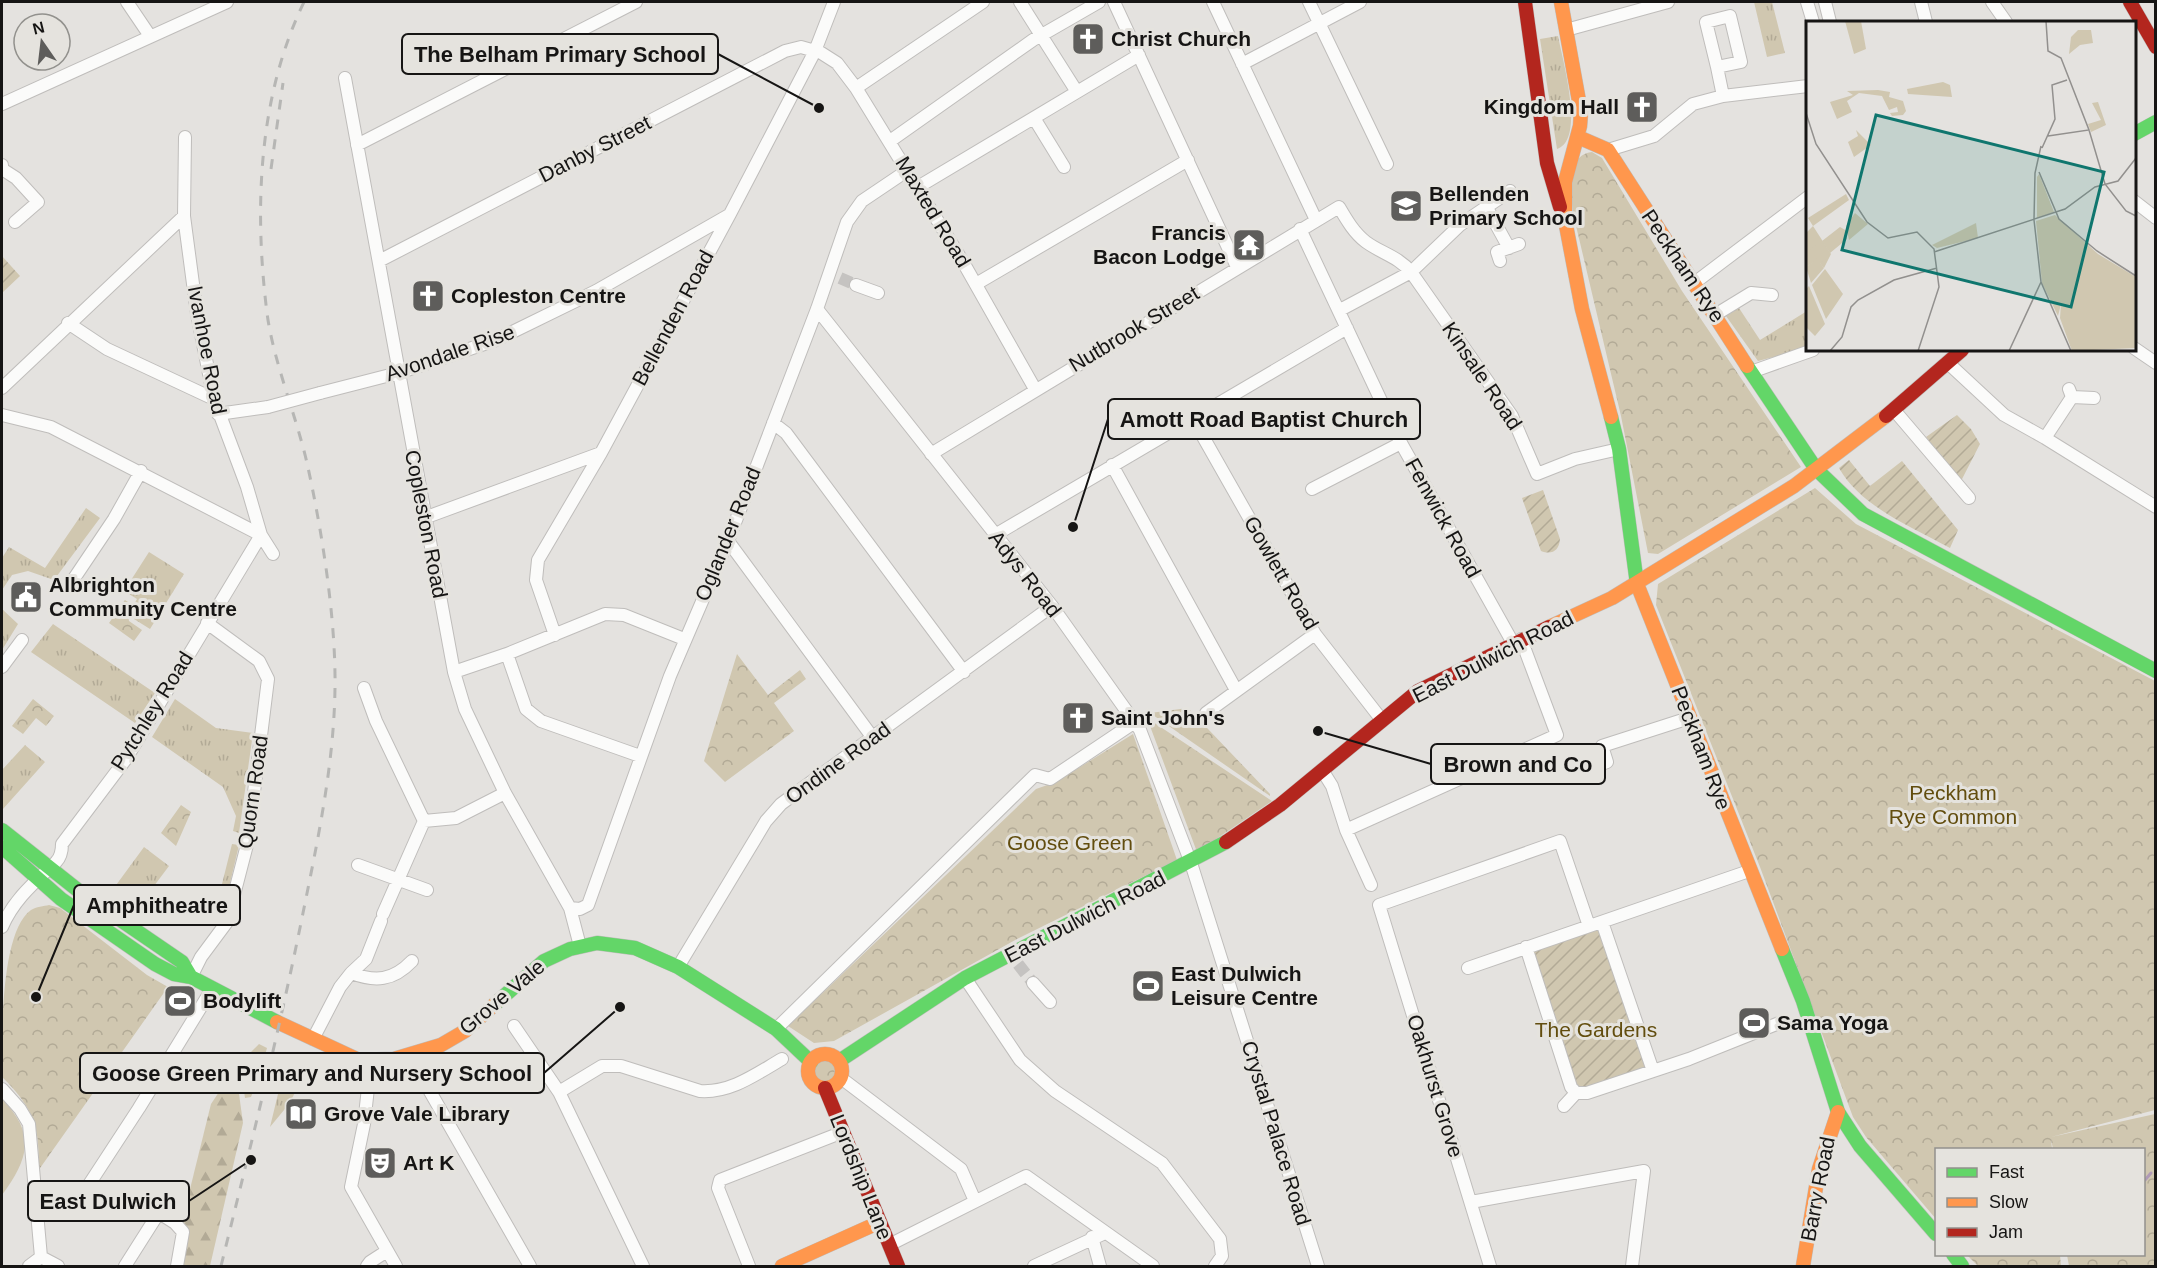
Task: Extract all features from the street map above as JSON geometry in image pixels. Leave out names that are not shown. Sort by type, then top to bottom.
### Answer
[{"type":"main road","name":"Peckham Rye","points":[[1526,2],[1546,157],[1565,220],[1582,309],[1618,449],[1637,584],[1749,871],[1803,1000],[1838,1112],[1860,1146],[1935,1233]]},
{"type":"main road","name":"Peckham Rye","points":[[1561,2],[1581,112],[1578,137],[1571,154],[1565,182],[1565,220]]},
{"type":"main road","points":[[2130,2],[2156,47]]},
{"type":"main road","points":[[2136,133],[2156,122]]},
{"type":"main road","points":[[1578,137],[1608,150]]},
{"type":"main road","name":"Peckham Rye","points":[[1608,150],[1693,284],[1816,469],[1863,514],[2156,670]]},
{"type":"main road","points":[[1546,157],[1561,159],[1571,154]]},
{"type":"main road","name":"East Dulwich Road","points":[[839,1060],[965,978],[1012,960],[1191,863],[1269,813],[1418,691],[1637,584],[1794,486],[1894,410],[1961,351]]},
{"type":"main road","points":[[2,830],[47,867],[182,962],[190,977]]},
{"type":"main road","points":[[2,847],[35,879],[155,964],[174,974],[190,977]]},
{"type":"main road","name":"Grove Vale","points":[[190,977],[359,1060],[380,1061],[414,1055],[441,1045],[465,1031],[544,961],[580,946],[594,943],[622,945],[654,954],[678,967],[776,1029],[811,1062]]},
{"type":"main road","points":[[827,1054],[839,1060],[842,1069],[841,1078],[832,1086],[825,1088],[817,1085],[810,1078],[811,1062],[818,1056],[827,1054]]},
{"type":"main road","name":"Lordship Lane","points":[[825,1088],[898,1266]]},
{"type":"main road","name":"Barry Road","points":[[1803,1266],[1819,1169],[1838,1112]]},
{"type":"main road","points":[[782,1266],[880,1222]]},
{"type":"street","points":[[127,2],[150,36]]},
{"type":"street","points":[[2,104],[227,2]]},
{"type":"street","points":[[357,145],[636,2]]},
{"type":"street","name":"Bellenden Road","points":[[555,635],[536,580],[538,560],[601,453],[730,214],[815,50],[834,2]]},
{"type":"street","points":[[856,88],[983,2]]},
{"type":"street","points":[[1020,2],[1077,92]]},
{"type":"street","points":[[890,141],[1015,53],[1099,2]]},
{"type":"street","points":[[1114,2],[1237,267]]},
{"type":"street","points":[[1213,2],[1316,220]]},
{"type":"street","points":[[1309,2],[1387,164]]},
{"type":"street","points":[[1242,64],[1360,2]]},
{"type":"street","points":[[1566,30],[1668,2]]},
{"type":"street","points":[[1807,2],[1813,21]]},
{"type":"street","points":[[1825,2],[1830,21]]},
{"type":"street","points":[[1921,2],[1926,21]]},
{"type":"street","points":[[1992,2],[2005,21]]},
{"type":"street","name":"Danby Street","points":[[379,261],[785,51],[801,47],[815,50]]},
{"type":"street","name":"Maxted Road","points":[[815,50],[837,63],[856,88],[908,170],[1035,388]]},
{"type":"street","points":[[918,187],[1139,55]]},
{"type":"street","points":[[1717,68],[1723,96]]},
{"type":"street","name":"Copleston Road","points":[[345,78],[454,672],[465,709],[505,793],[570,908],[580,946]]},
{"type":"street","points":[[1608,150],[1654,136],[1690,105],[1723,96],[1806,86]]},
{"type":"street","points":[[1035,118],[1064,167]]},
{"type":"street","name":"Ivanhoe Road","points":[[185,137],[184,216],[197,314],[214,399],[247,487],[261,536],[273,554]]},
{"type":"street","points":[[976,284],[1188,160]]},
{"type":"street","points":[[2,165],[2,169],[16,178],[38,202],[15,222]]},
{"type":"street","name":"Oglander Road","points":[[570,908],[580,909],[588,905],[684,639],[728,541],[817,309],[835,276],[854,210],[879,188],[908,170]]},
{"type":"street","points":[[1340,310],[1411,272],[1460,225],[1510,190]]},
{"type":"street","points":[[1693,284],[1806,199]]},
{"type":"street","points":[[2136,203],[2156,218]]},
{"type":"street","name":"Nutbrook Street","points":[[931,454],[1035,388],[1339,207],[1350,225],[1365,241],[1403,262],[1411,272]]},
{"type":"street","points":[[1487,208],[1514,246],[1497,252],[1500,261]]},
{"type":"street","name":"Avondale Rise","points":[[218,414],[268,407],[398,373],[496,340],[596,291],[730,214]]},
{"type":"street","points":[[2,388],[68,323],[184,216]]},
{"type":"street","name":"Fenwick Road","points":[[1300,230],[1340,310],[1401,443],[1517,641],[1557,735],[1346,830]]},
{"type":"street","name":"Kinsale Road","points":[[1411,272],[1512,416],[1537,474],[1575,459],[1618,449]]},
{"type":"street","points":[[856,285],[878,293]]},
{"type":"street","points":[[1715,315],[1751,293],[1772,295]]},
{"type":"street","name":"Adys Road","points":[[817,309],[1052,606],[1135,722],[1191,863]]},
{"type":"street","points":[[68,323],[107,349],[214,399]]},
{"type":"street","points":[[995,535],[1347,328]]},
{"type":"street","points":[[2136,349],[2156,363]]},
{"type":"street","points":[[1751,372],[1810,351]]},
{"type":"street","points":[[1948,363],[2004,415],[2155,505]]},
{"type":"street","points":[[2045,438],[2071,393],[2094,398]]},
{"type":"street","points":[[1894,410],[1969,498]]},
{"type":"street","points":[[2,415],[51,427],[141,471],[261,536]]},
{"type":"street","name":"Gowlett Road","points":[[1193,419],[1316,634],[1381,719]]},
{"type":"street","points":[[773,423],[786,433],[964,672]]},
{"type":"street","points":[[1312,489],[1401,443]]},
{"type":"street","points":[[424,518],[601,453]]},
{"type":"street","points":[[1112,465],[1236,690]]},
{"type":"street","points":[[69,586],[114,519],[141,471]]},
{"type":"street","name":"Pytchley Road","points":[[2,927],[35,879],[60,855],[62,844],[126,759],[261,536]]},
{"type":"street","points":[[728,541],[873,738]]},
{"type":"street","name":"Ondine Road","points":[[678,967],[776,809],[1052,606]]},
{"type":"street","points":[[454,672],[507,654],[605,614],[624,615],[684,639]]},
{"type":"street","name":"Quorn Road","points":[[190,977],[226,922],[248,842],[268,679],[259,661],[207,622]]},
{"type":"street","points":[[1206,713],[1316,634]]},
{"type":"street","points":[[2,667],[22,640]]},
{"type":"street","points":[[507,654],[526,708],[541,721],[640,756]]},
{"type":"street","points":[[364,688],[385,740],[424,821]]},
{"type":"street","points":[[1588,770],[1607,762],[1602,746],[1689,718]]},
{"type":"street","points":[[776,1029],[1035,775],[1050,778],[1135,722]]},
{"type":"street","points":[[1322,770],[1332,786],[1346,830],[1371,885]]},
{"type":"street","points":[[424,821],[456,818],[505,793]]},
{"type":"street","points":[[313,1039],[340,987],[366,959],[397,879],[424,821]]},
{"type":"street","name":"Oakhurst Grove","points":[[1490,1266],[1379,905],[1560,841],[1588,926]]},
{"type":"street","name":"Crystal Palace Road","points":[[1191,863],[1318,1266]]},
{"type":"street","points":[[358,865],[427,890]]},
{"type":"street","points":[[1468,968],[1749,871]]},
{"type":"street","points":[[1602,922],[1653,1071]]},
{"type":"street","points":[[1526,947],[1571,1087],[1576,1093]]},
{"type":"street","points":[[351,973],[370,981],[400,973],[412,961]]},
{"type":"street","points":[[965,978],[1020,1060],[1055,1091],[1162,1163],[1220,1239],[1222,1256],[1215,1266]]},
{"type":"street","points":[[1033,983],[1050,1002]]},
{"type":"street","points":[[73,1209],[213,989]]},
{"type":"street","points":[[1564,1106],[1576,1093],[1587,1093],[1653,1071],[1784,1020]]},
{"type":"street","points":[[514,1026],[560,1092],[643,1266]]},
{"type":"street","points":[[560,1092],[602,1066],[621,1066],[700,1092],[714,1092],[739,1084],[782,1059]]},
{"type":"street","points":[[420,1074],[530,1266]]},
{"type":"street","points":[[841,1078],[961,1169],[975,1201]]},
{"type":"street","points":[[369,1079],[364,1124],[351,1187],[396,1266]]},
{"type":"street","points":[[2,1089],[20,1108],[29,1124],[41,1257]]},
{"type":"street","points":[[749,1266],[718,1182],[723,1177],[843,1132]]},
{"type":"street","points":[[1471,1202],[1644,1171],[1632,1266]]},
{"type":"street","points":[[889,1245],[1026,1176],[1153,1266]]},
{"type":"street","points":[[86,1191],[101,1200]]},
{"type":"street","points":[[124,1266],[154,1211],[175,1223],[183,1232],[177,1266]]},
{"type":"street","points":[[1034,1266],[1092,1237],[1105,1233]]},
{"type":"street","points":[[1092,1237],[1100,1266]]},
{"type":"street","points":[[367,1266],[387,1251]]},
{"type":"street","points":[[29,1266],[41,1257]]},
{"type":"street","points":[[41,1257],[58,1266]]},
{"type":"green space","points":[[1754,2],[1772,2],[1785,53],[1767,57]]},
{"type":"green space","points":[[1558,36],[1570,97],[1571,115],[1570,131],[1566,142],[1557,149],[1540,39]]},
{"type":"green space","points":[[1592,152],[1602,158],[1682,291],[1801,467],[1658,554],[1648,553],[1621,416],[1573,213],[1571,186],[1574,167],[1584,154]]},
{"type":"green space","points":[[2,256],[20,276],[2,293]]},
{"type":"green space","points":[[1739,308],[1760,340],[1806,312],[1806,348],[1758,361],[1726,316]]},
{"type":"green space","points":[[1957,415],[1971,429],[1980,444],[1961,481],[1926,437]]},
{"type":"green space","points":[[1849,460],[1870,486],[1902,461],[1958,530],[1950,548],[1888,515],[1860,494],[1839,468]]},
{"type":"green space","name":"Peckham Rye Common","points":[[1815,488],[1856,524],[2155,681],[2155,1110],[2051,1137],[2155,1114],[2155,1266],[2069,1266],[2067,1256],[2145,1256],[2145,1148],[2053,1148],[2051,1139],[2052,1148],[1935,1148],[1935,1218],[1866,1137],[1853,1117],[1760,867],[1656,605],[1658,584]]},
{"type":"green space","points":[[1543,490],[1560,539],[1556,549],[1548,552],[1541,551],[1522,498]]},
{"type":"green space","points":[[86,508],[100,518],[54,580],[28,571],[12,575],[2,590],[2,558],[9,547],[45,568]]},
{"type":"green space","points":[[149,552],[184,574],[150,629],[134,619],[131,610],[137,599],[124,591]]},
{"type":"green space","points":[[125,600],[131,604],[127,610],[129,621],[142,630],[134,641],[109,623]]},
{"type":"green space","points":[[2,609],[18,624],[2,650]]},
{"type":"green space","points":[[53,624],[155,693],[135,723],[31,652]]},
{"type":"green space","points":[[737,654],[768,695],[800,670],[806,679],[774,703],[794,731],[725,782],[704,761]]},
{"type":"green space","points":[[33,699],[54,716],[46,726],[36,718],[23,734],[12,726]]},
{"type":"green space","points":[[175,699],[216,728],[253,733],[239,833],[233,831],[236,816],[223,787],[152,737]]},
{"type":"green space","points":[[1188,708],[1270,794],[1270,796],[1150,713]]},
{"type":"green space","points":[[1147,718],[1272,801],[1197,852]]},
{"type":"green space","name":"Goose Green","points":[[1133,734],[1177,860],[1017,939],[834,1041],[814,1043],[788,1026],[1036,789],[1056,782]]},
{"type":"green space","points":[[25,745],[45,762],[3,809],[2,770]]},
{"type":"green space","points":[[181,805],[191,812],[176,846],[161,833]]},
{"type":"green space","points":[[232,844],[239,845],[222,917],[214,916]]},
{"type":"green space","points":[[144,847],[169,866],[136,910],[111,892]]},
{"type":"green space","points":[[49,905],[60,908],[147,975],[168,987],[38,1171],[38,1142],[33,1119],[21,1098],[2,1077],[3,1012],[8,962],[13,940],[21,922],[31,910]]},
{"type":"green space","name":"The Gardens","points":[[1601,926],[1649,1069],[1579,1090],[1574,1085],[1530,949]]},
{"type":"green space","points":[[259,1044],[267,1048],[251,1097],[245,1098],[240,1063]]},
{"type":"green space","points":[[825,1059],[833,1062],[836,1070],[833,1078],[825,1081],[817,1078],[814,1070],[817,1062]]},
{"type":"green space","points":[[285,1065],[289,1066],[299,1085],[289,1104],[270,1127]]},
{"type":"green space","points":[[233,1071],[236,1072],[243,1123],[210,1266],[171,1266],[211,1104]]},
{"type":"green space","points":[[2,1099],[20,1124],[25,1146],[18,1169],[2,1195]]},
{"type":"green space","points":[[1968,1256],[2060,1256],[2061,1266],[1978,1266]]},
{"type":"waterway","points":[[2145,1180],[2151,1173]]},
{"type":"tunnel","points":[[840,278],[856,285]]},
{"type":"tunnel","points":[[1018,964],[1033,983]]},
{"type":"railway","points":[[221,1266],[274,1046],[303,913],[324,801],[334,716],[335,661],[331,604],[323,546],[307,463],[270,331],[261,234],[263,154],[269,115],[277,76],[304,2]]},
{"type":"railway","points":[[271,169],[283,83]]},
{"type":"traffic: fast","points":[[2136,133],[2156,122]]},
{"type":"traffic: fast","points":[[1747,366],[1816,469],[1863,514],[2156,671]]},
{"type":"traffic: fast","points":[[1611,417],[1619,449],[1637,584]]},
{"type":"traffic: fast","points":[[2,830],[84,895],[182,962],[191,977]]},
{"type":"traffic: fast","points":[[839,1061],[965,978],[1226,842]]},
{"type":"traffic: fast","points":[[2,847],[61,899],[155,964],[174,974],[191,977],[277,1022]]},
{"type":"traffic: fast","points":[[495,1004],[544,961],[570,949],[597,943],[635,948],[678,967],[776,1029],[811,1062]]},
{"type":"traffic: fast","points":[[1782,949],[1803,1001],[1838,1112],[1860,1146],[1935,1233]]},
{"type":"traffic: fast","points":[[1954,1256],[1962,1266]]},
{"type":"traffic: slow","points":[[1561,2],[1581,112],[1580,126],[1565,182],[1565,220],[1582,309],[1611,417]]},
{"type":"traffic: slow","points":[[1578,137],[1608,150],[1747,366]]},
{"type":"traffic: slow","points":[[1549,627],[1612,598],[1794,486],[1886,416]]},
{"type":"traffic: slow","points":[[1637,584],[1782,949]]},
{"type":"traffic: slow","points":[[277,1022],[359,1060],[394,1059],[441,1045],[465,1031],[495,1004]]},
{"type":"traffic: slow","points":[[825,1054],[837,1059],[842,1071],[837,1083],[825,1088],[813,1083],[808,1071],[813,1059],[825,1054]]},
{"type":"traffic: slow","points":[[1803,1266],[1819,1169],[1838,1112]]},
{"type":"traffic: slow","points":[[782,1266],[880,1222]]},
{"type":"traffic: jam","points":[[1525,2],[1547,163],[1560,207]]},
{"type":"traffic: jam","points":[[2130,2],[2156,47]]},
{"type":"traffic: jam","points":[[1886,416],[1961,351]]},
{"type":"traffic: jam","points":[[1226,842],[1280,805],[1418,691],[1549,627]]},
{"type":"traffic: jam","points":[[825,1088],[898,1266]]},
{"type":"place","name":"Christ Church","points":[[1088,39]]},
{"type":"place","name":"Kingdom Hall","points":[[1642,107]]},
{"type":"place","name":"The Belham Primary School","points":[[819,108]]},
{"type":"place","name":"Bellenden Primary School","points":[[1406,206]]},
{"type":"place","name":"Francis Bacon Lodge","points":[[1249,245]]},
{"type":"place","name":"Copleston Centre","points":[[428,296]]},
{"type":"place","name":"Amott Road Baptist Church","points":[[1073,527]]},
{"type":"place","name":"Albrighton Community Centre","points":[[26,597]]},
{"type":"place","name":"Saint John's","points":[[1078,718]]},
{"type":"place","name":"Brown and Co","points":[[1318,731]]},
{"type":"place","name":"East Dulwich Leisure Centre","points":[[1148,986]]},
{"type":"place","name":"Amphitheatre","points":[[36,997]]},
{"type":"place","name":"Bodylift","points":[[180,1001]]},
{"type":"place","name":"Goose Green Primary and Nursery School","points":[[620,1007]]},
{"type":"place","name":"Sama Yoga","points":[[1754,1023]]},
{"type":"place","name":"Grove Vale Library","points":[[301,1114]]},
{"type":"place","name":"East Dulwich","points":[[251,1160]]},
{"type":"place","name":"Art K","points":[[380,1163]]}]
